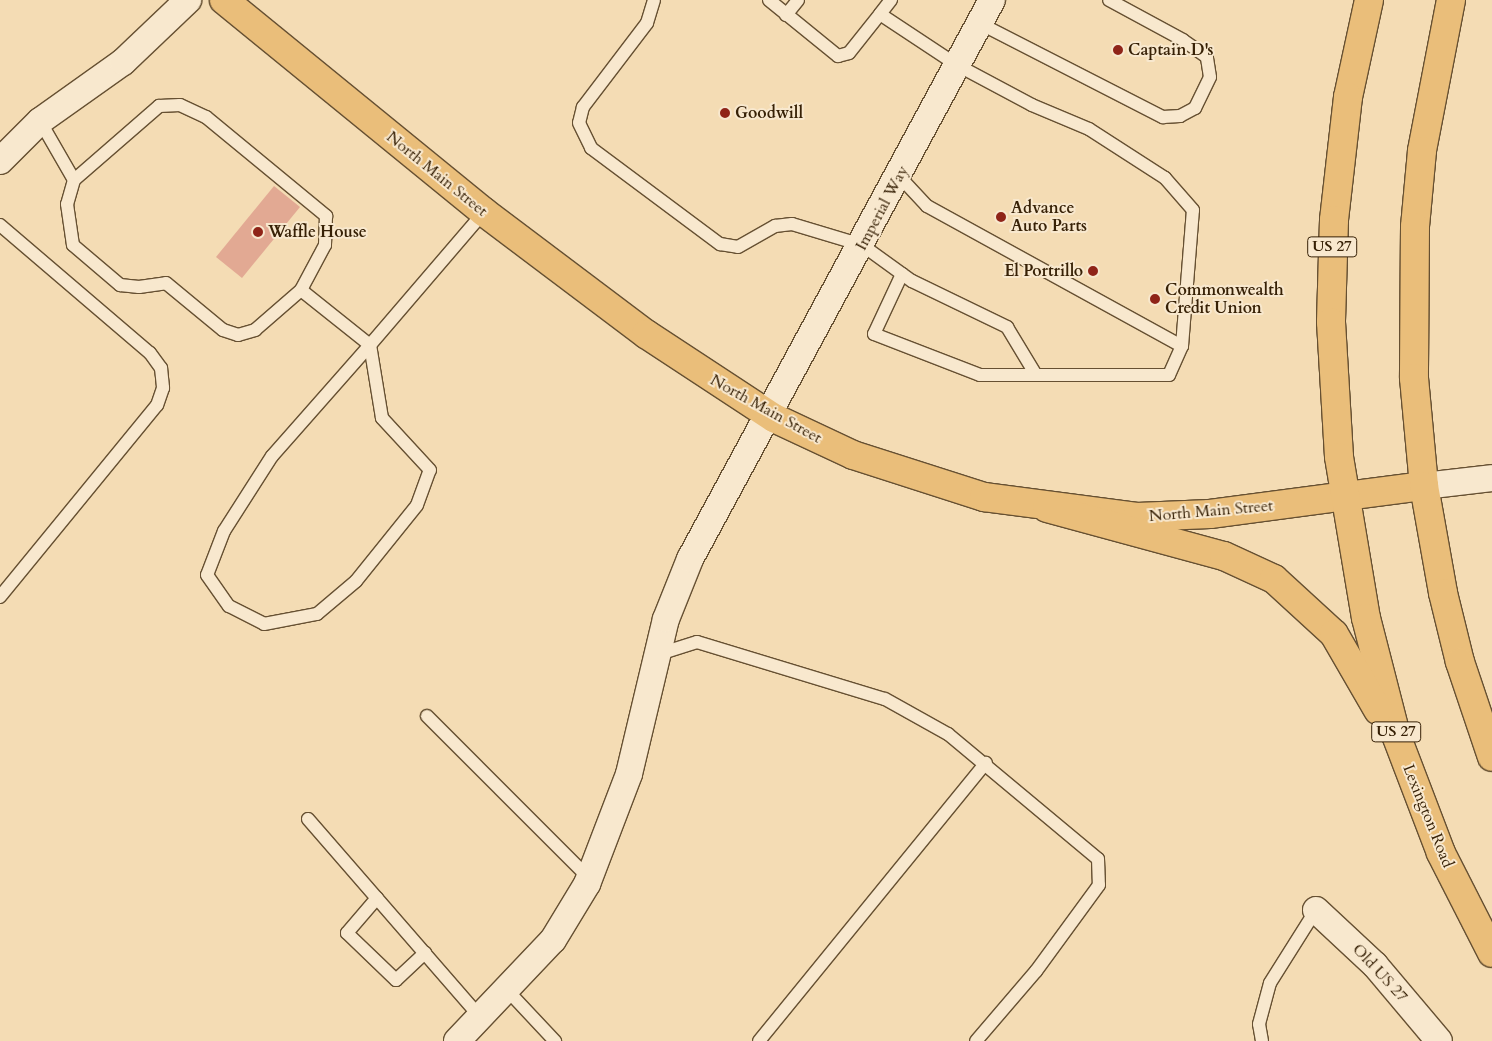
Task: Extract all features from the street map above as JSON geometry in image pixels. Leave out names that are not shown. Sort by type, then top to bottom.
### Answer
[{"type":"main road","name":"North Main Street","points":[[224,0],[484,212],[654,340],[766,413],[833,447],[896,471],[984,496],[1047,508],[1165,518],[1424,486]]},
{"type":"main road","name":"US 27","points":[[1344,497],[1332,363],[1332,250],[1343,130],[1369,0]]},
{"type":"main road","points":[[1451,0],[1424,141],[1415,227],[1414,378],[1424,486],[1458,653],[1492,757]]},
{"type":"main road","name":"Lexington Road","points":[[1344,497],[1366,618],[1405,759],[1441,853],[1492,953]]},
{"type":"main road","points":[[1047,508],[1224,556],[1274,578],[1334,634],[1405,759]]},
{"type":"street","points":[[0,161],[40,121],[123,62],[188,0]]},
{"type":"street","name":"Imperial Way","points":[[457,1041],[508,991],[553,940],[589,878],[630,774],[656,655],[686,568],[766,413],[862,245],[992,0]]},
{"type":"street","points":[[1424,486],[1492,478]]},
{"type":"street","name":"Old US 27","points":[[1316,910],[1375,965],[1439,1041]]},
{"type":"lane","points":[[654,0],[648,23],[583,107],[579,123],[591,148],[720,244],[738,247],[775,226],[792,224],[862,245],[902,274],[1007,327],[1036,375]]},
{"type":"lane","points":[[769,0],[838,56],[849,54],[891,0]]},
{"type":"lane","points":[[786,14],[798,0]]},
{"type":"lane","points":[[980,23],[1163,117],[1180,116],[1195,108],[1210,77],[1207,57],[1183,40],[1109,0]]},
{"type":"lane","points":[[880,14],[957,65],[1032,105],[1089,129],[1165,178],[1193,210],[1182,346],[1169,375],[980,375],[874,334],[902,274]]},
{"type":"lane","points":[[180,105],[206,117],[326,216],[325,244],[301,290],[255,330],[238,335],[223,330],[166,283],[139,287],[120,285],[73,245],[67,204],[74,180],[159,106],[180,105]]},
{"type":"lane","points":[[40,121],[74,180]]},
{"type":"lane","points":[[899,176],[928,206],[1182,346]]},
{"type":"lane","points":[[301,290],[370,344],[382,418],[430,470],[418,505],[356,581],[318,614],[264,624],[229,606],[207,575],[224,531],[272,456],[370,344],[484,212]]},
{"type":"lane","points":[[0,225],[150,353],[161,368],[163,388],[156,405],[0,597]]},
{"type":"lane","points":[[656,655],[697,642],[885,700],[948,734],[986,763],[1098,859],[1098,885],[1036,971],[976,1041]]},
{"type":"lane","points":[[427,716],[589,878]]},
{"type":"lane","points":[[759,1041],[986,763]]},
{"type":"lane","points":[[308,819],[481,1018]]},
{"type":"lane","points":[[377,898],[347,932],[396,980],[425,953]]},
{"type":"lane","points":[[1262,1041],[1259,1024],[1270,983],[1316,910]]},
{"type":"lane","points":[[508,991],[556,1041]]},
{"type":"building","name":"Waffle House","points":[[274,186],[300,207],[242,278],[216,257]]},
{"type":"place","name":"Captain D's","points":[[1118,50]]},
{"type":"place","name":"Goodwill","points":[[725,113]]},
{"type":"place","name":"Advance Auto Parts","points":[[1001,217]]},
{"type":"place","name":"Waffle House","points":[[258,232]]},
{"type":"place","name":"El Portrillo","points":[[1093,271]]},
{"type":"place","name":"Commonwealth Credit Union","points":[[1155,299]]}]
